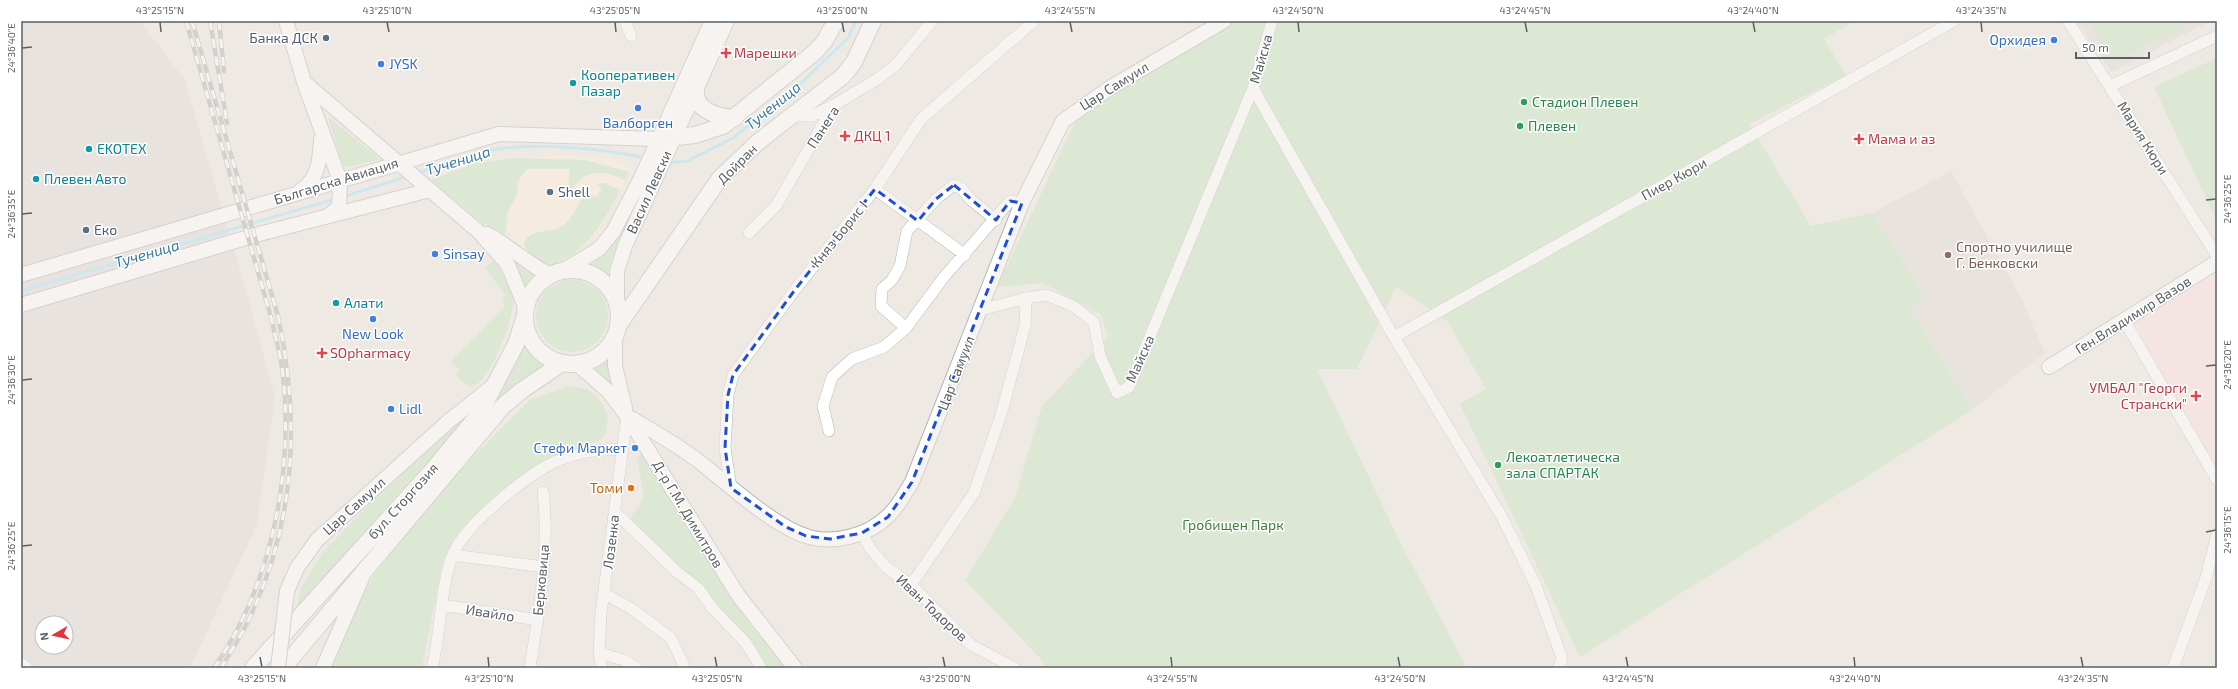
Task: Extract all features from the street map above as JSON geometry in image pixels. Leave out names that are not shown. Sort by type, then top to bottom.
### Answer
[{"type":"main road","points":[[666,139],[712,131],[735,118],[815,52],[824,42],[836,21]]},
{"type":"main road","name":"Дойран","points":[[616,332],[720,178],[758,142],[843,76],[854,62],[873,21]]},
{"type":"main road","points":[[696,90],[697,100],[707,110],[721,117],[735,118]]},
{"type":"main road","points":[[577,270],[590,273],[602,280],[611,290],[617,301],[619,314],[616,332],[599,356],[570,364],[550,359],[540,351],[532,341],[527,329],[526,312],[530,295],[539,283],[558,273],[577,270]]},
{"type":"main road","name":"бул. Сторгозия","points":[[253,668],[430,472],[480,413],[516,344],[526,312]]},
{"type":"main road","name":"бул. Сторгозия","points":[[284,668],[366,568],[503,406],[521,391],[570,364]]},
{"type":"street","points":[[286,21],[304,82],[340,184],[340,204],[335,212],[327,216]]},
{"type":"street","points":[[625,21],[631,36]]},
{"type":"street","name":"Васил Левски","points":[[617,301],[616,281],[620,258],[647,180],[666,139],[712,21]]},
{"type":"street","name":"Васил Левски","points":[[666,139],[696,90],[727,21]]},
{"type":"street","name":"Панега","points":[[749,233],[776,206],[834,105],[876,80],[896,65],[932,21]]},
{"type":"street","name":"Княз Борис I","points":[[731,488],[725,448],[728,395],[733,375],[794,291],[875,189],[921,119],[1034,21]]},
{"type":"street","name":"Цар Самуил","points":[[628,416],[677,445],[731,488],[786,527],[806,536],[830,539],[862,533],[888,517],[912,482],[1022,203],[1063,121],[1069,115],[1111,87],[1224,21]]},
{"type":"street","name":"Майска","points":[[1026,298],[1047,295],[1073,306],[1094,322],[1100,356],[1117,393],[1130,387],[1253,88],[1272,21]]},
{"type":"street","name":"Пиер Кюри","points":[[1394,337],[1954,21]]},
{"type":"street","name":"Мария Кюри","points":[[2068,21],[2217,256]]},
{"type":"street","points":[[2110,86],[2217,36]]},
{"type":"street","points":[[304,82],[479,232],[508,266],[526,312]]},
{"type":"street","points":[[1253,88],[1394,337],[1502,517],[1536,586],[1560,663]]},
{"type":"street","points":[[790,116],[812,116],[834,105]]},
{"type":"street","points":[[290,195],[307,185],[317,169],[320,153],[321,132]]},
{"type":"street","name":"Българска Авиация","points":[[21,274],[290,195],[340,184],[499,134],[666,139]]},
{"type":"street","name":"Васил Левски","points":[[558,273],[590,256],[606,241],[647,180]]},
{"type":"street","points":[[906,328],[881,306],[882,289],[892,280],[900,266],[907,231],[936,199],[954,185],[962,190],[971,200],[996,220]]},
{"type":"street","name":"Българска Авиация","points":[[21,306],[426,186]]},
{"type":"street","points":[[875,189],[965,255]]},
{"type":"street","points":[[829,430],[823,406],[832,377],[852,359],[884,346],[906,328],[944,277],[996,220],[1010,202],[1022,203]]},
{"type":"street","points":[[479,232],[493,237],[539,269],[558,273]]},
{"type":"street","name":"Ген.Владимир Вазов","points":[[2050,367],[2217,262]]},
{"type":"street","points":[[911,585],[974,493],[1001,415],[1025,326],[1026,298],[980,310]]},
{"type":"street","points":[[2124,320],[2217,480]]},
{"type":"street","points":[[616,332],[615,366],[620,391],[628,416]]},
{"type":"street","name":"Д-р Г.М. Димитров","points":[[570,364],[608,391],[628,416],[738,595],[795,668]]},
{"type":"street","name":"Цар Самуил","points":[[278,668],[287,591],[297,568],[317,540],[450,420],[496,384]]},
{"type":"street","name":"Лозенка","points":[[602,668],[599,653],[601,613],[605,594],[622,449],[628,416]]},
{"type":"street","points":[[432,668],[437,647],[442,605],[453,555],[463,538],[497,503],[547,465],[578,454],[622,449]]},
{"type":"street","name":"Берковица","points":[[530,668],[538,620],[544,567],[546,516],[543,492]]},
{"type":"street","points":[[615,512],[677,572],[698,588],[713,609],[746,643],[761,668]]},
{"type":"street","name":"Иван Тодоров","points":[[862,533],[870,548],[885,566],[911,585],[971,645],[1015,668]]},
{"type":"street","points":[[2172,668],[2206,578],[2217,534]]},
{"type":"street","points":[[453,555],[544,567]]},
{"type":"street","points":[[324,668],[366,568]]},
{"type":"street","points":[[605,594],[632,609],[671,638],[685,668]]},
{"type":"street","name":"Ивайло","points":[[442,605],[538,620]]},
{"type":"street","points":[[599,653],[624,660],[637,668]]},
{"type":"street","points":[[21,663],[27,668]]},
{"type":"highlighted area","points":[[954,185],[996,220],[1010,201],[1022,203],[912,482],[888,517],[862,533],[830,539],[806,536],[786,527],[731,488],[725,448],[728,395],[733,375],[794,291],[875,189],[918,221],[936,199]]},
{"type":"shaded area","points":[[21,21],[140,21],[185,80],[249,301],[275,397],[257,524],[190,668],[21,668]]},
{"type":"shaded area","points":[[2077,21],[2211,21],[2111,72]]},
{"type":"shaded area","points":[[563,154],[611,159],[631,169],[596,235],[573,254],[555,264],[546,265],[527,252],[507,229],[509,211],[517,197],[522,172],[530,158]]},
{"type":"shaded area","name":"Спортно училище Г. Бенковски","points":[[1951,171],[2022,300],[2045,353],[1972,410],[1910,306],[1925,296],[1872,213]]},
{"type":"shaded area","name":"УМБАЛ \"Георги Странски\"","points":[[2217,274],[2217,470],[2134,323]]},
{"type":"green space","name":"Гробищен Парк","points":[[1235,21],[1854,21],[1824,39],[1846,75],[1749,124],[1811,226],[1872,213],[1925,296],[1910,307],[1972,410],[1580,657],[1460,404],[1486,389],[1448,322],[1396,287],[1357,369],[1317,369],[1400,542],[1467,668],[1046,668],[1041,659],[965,580],[1015,498],[1042,406],[1108,336],[1101,315],[1043,283],[997,287],[1076,120],[1144,75]]},
{"type":"green space","points":[[2089,21],[2197,21],[2114,62]]},
{"type":"green space","points":[[2217,58],[2217,221],[2154,87]]},
{"type":"green space","points":[[328,117],[375,155],[379,160],[345,167],[339,154]]},
{"type":"green space","points":[[516,158],[585,160],[629,172],[625,180],[609,174],[593,173],[582,178],[568,191],[570,169],[527,169],[519,179],[515,198],[507,213],[505,237],[476,218],[431,180],[476,163]]},
{"type":"green space","points":[[605,183],[620,190],[608,213],[593,235],[575,253],[564,260],[551,265],[532,255],[524,245],[530,235],[553,230],[564,225],[571,218],[584,196],[588,193],[596,197],[602,189],[596,185]]},
{"type":"green space","points":[[641,190],[610,263],[607,276],[589,266],[599,259],[614,242]]},
{"type":"green space","points":[[506,252],[535,274],[524,288]]},
{"type":"green space","points":[[494,260],[510,291],[513,302],[512,310],[505,336],[492,365],[478,384],[469,386],[456,375],[460,371],[451,361],[505,306],[502,301],[506,296],[485,268]]},
{"type":"green space","points":[[565,280],[579,280],[586,282],[598,290],[606,302],[608,316],[606,330],[598,342],[586,350],[579,352],[565,352],[558,350],[546,342],[538,330],[536,323],[536,309],[538,302],[546,290],[558,282]]},
{"type":"green space","points":[[524,341],[536,356],[553,367],[471,435],[376,545],[373,543]]},
{"type":"green space","points":[[613,354],[617,393],[589,368]]},
{"type":"green space","points":[[569,386],[586,389],[598,397],[608,415],[606,433],[600,440],[563,453],[523,474],[485,505],[458,533],[443,560],[422,668],[332,668],[352,618],[371,579],[448,482],[530,400]]},
{"type":"green space","points":[[464,416],[465,421],[296,608],[301,589],[322,553],[403,470]]},
{"type":"green space","points":[[646,453],[734,601],[752,628],[788,668],[763,668],[751,647],[720,608],[684,571],[629,520],[644,498],[637,456]]},
{"type":"waterway","name":"Тученица","points":[[668,163],[687,161],[733,138],[796,88],[848,38],[856,21]]},
{"type":"waterway","name":"Тученица","points":[[417,173],[460,158],[505,148],[539,146],[575,148],[645,158]]},
{"type":"waterway","name":"Тученица","points":[[343,197],[408,176]]},
{"type":"waterway","name":"Тученица","points":[[21,291],[335,199]]},
{"type":"railway","points":[[186,21],[272,321],[282,368],[285,406],[285,445],[275,524],[264,563],[251,600],[234,635],[214,668]]},
{"type":"railway","points":[[192,21],[278,316],[285,354],[291,430],[290,468],[285,505],[277,542],[266,579],[251,615],[221,668]]},
{"type":"railway","points":[[210,21],[227,123]]},
{"type":"railway","points":[[219,21],[224,71]]},
{"type":"place","name":"Банка ДСК","points":[[326,38]]},
{"type":"place","name":"Орхидея","points":[[2054,40]]},
{"type":"place","name":"Марешки","points":[[726,53]]},
{"type":"place","name":"JYSK","points":[[381,64]]},
{"type":"place","name":"Кооперативен Пазар","points":[[573,83]]},
{"type":"place","name":"Стадион Плевен","points":[[1524,102]]},
{"type":"place","name":"Валборген","points":[[638,108]]},
{"type":"place","name":"Плевен","points":[[1520,126]]},
{"type":"place","name":"ДКЦ 1","points":[[845,136]]},
{"type":"place","name":"Мама и аз","points":[[1859,139]]},
{"type":"place","name":"EKOTEX","points":[[89,149]]},
{"type":"place","name":"Плевен Авто","points":[[36,179]]},
{"type":"place","name":"Shell","points":[[550,192]]},
{"type":"place","name":"Еко","points":[[86,230]]},
{"type":"place","name":"Sinsay","points":[[435,254]]},
{"type":"place","name":"Спортно училище Г. Бенковски","points":[[1948,255]]},
{"type":"place","name":"Алати","points":[[336,303]]},
{"type":"place","name":"New Look","points":[[373,319]]},
{"type":"place","name":"SOpharmacy","points":[[322,353]]},
{"type":"place","name":"УМБАЛ \"Георги Странски\"","points":[[2196,396]]},
{"type":"place","name":"Lidl","points":[[391,409]]},
{"type":"place","name":"Стефи Маркет","points":[[635,448]]},
{"type":"place","name":"Лекоатлетическа зала СПАРТАК","points":[[1498,465]]},
{"type":"place","name":"Томи","points":[[631,488]]}]
